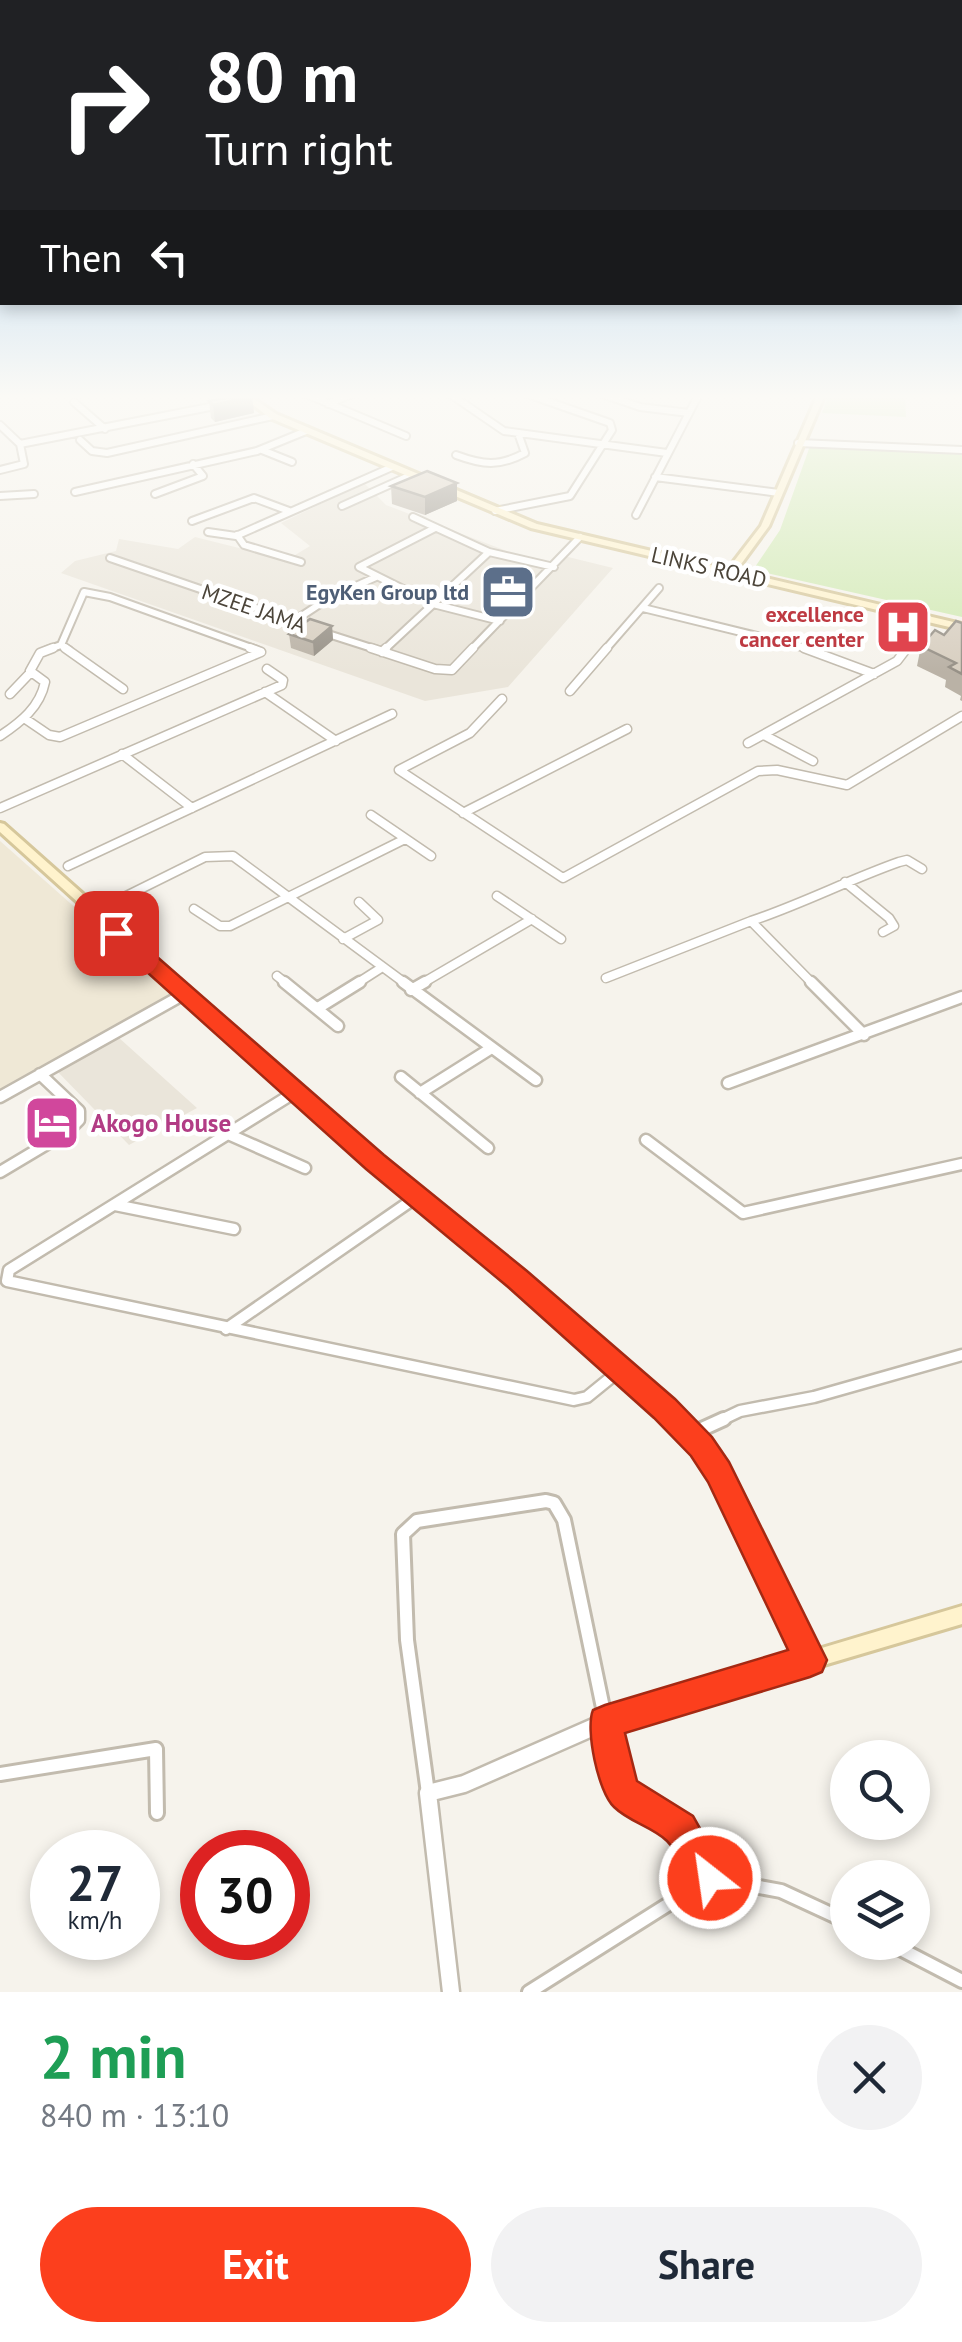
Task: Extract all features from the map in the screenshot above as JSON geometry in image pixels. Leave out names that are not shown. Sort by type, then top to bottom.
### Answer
[{"type":"main road","name":"LINKS ROAD","points":[[437,487],[495,511],[580,538],[962,628]]},
{"type":"main road","points":[[731,571],[765,526],[780,487]]},
{"type":"main road","points":[[0,826],[691,1434],[719,1472],[810,1660],[962,1614]]},
{"type":"street","points":[[75,492],[96,487]]},
{"type":"street","points":[[155,494],[173,487]]},
{"type":"street","points":[[208,532],[227,538],[237,536],[347,487]]},
{"type":"street","points":[[342,506],[386,487]]},
{"type":"street","points":[[495,511],[568,498],[575,487]]},
{"type":"street","points":[[636,514],[649,487]]},
{"type":"street","points":[[731,487],[778,493]]},
{"type":"street","points":[[0,496],[34,494]]},
{"type":"street","points":[[192,521],[254,498],[289,511]]},
{"type":"street","points":[[412,516],[490,552],[554,566]]},
{"type":"street","points":[[436,528],[358,566],[432,604],[500,621]]},
{"type":"street","points":[[237,536],[244,545],[301,562]]},
{"type":"street","name":"MZEE JAMA","points":[[110,558],[435,670],[452,670],[580,538]]},
{"type":"street","points":[[382,652],[490,552]]},
{"type":"street","points":[[294,621],[329,598],[376,578]]},
{"type":"street","points":[[570,692],[660,588]]},
{"type":"street","points":[[24,718],[60,737],[261,653],[92,590],[82,594],[61,645]]},
{"type":"street","points":[[643,608],[828,654],[874,674]]},
{"type":"street","points":[[748,743],[874,674],[906,652],[929,619]]},
{"type":"street","points":[[10,694],[31,672],[42,650],[61,645]]},
{"type":"street","points":[[61,645],[122,689]]},
{"type":"street","points":[[0,808],[284,682],[266,668]]},
{"type":"street","points":[[0,736],[24,718],[45,686],[31,672]]},
{"type":"street","points":[[264,692],[336,741]]},
{"type":"street","points":[[502,699],[470,733],[400,768],[402,774],[560,877],[568,877],[758,771],[784,771],[847,785],[962,716]]},
{"type":"street","points":[[68,866],[392,714]]},
{"type":"street","points":[[463,813],[627,730]]},
{"type":"street","points":[[764,735],[812,761]]},
{"type":"street","points":[[122,754],[192,808]]},
{"type":"street","points":[[371,815],[432,856]]},
{"type":"street","points":[[194,908],[226,927],[405,839]]},
{"type":"street","points":[[94,912],[188,865],[220,854],[236,857],[380,968],[536,1080]]},
{"type":"street","points":[[606,978],[816,900],[845,882],[907,860],[922,869]]},
{"type":"street","points":[[845,882],[889,918],[894,926],[883,932]]},
{"type":"street","points":[[497,896],[561,939]]},
{"type":"street","points":[[343,939],[378,920],[359,902]]},
{"type":"street","points":[[411,990],[532,919]]},
{"type":"street","points":[[751,922],[864,1035]]},
{"type":"street","points":[[318,1008],[380,968]]},
{"type":"street","points":[[277,976],[338,1026]]},
{"type":"street","points":[[0,1097],[186,993]]},
{"type":"street","points":[[728,1084],[962,997]]},
{"type":"street","points":[[420,1093],[490,1049]]},
{"type":"street","points":[[0,1172],[67,1132],[79,1120],[79,1111],[40,1074]]},
{"type":"street","points":[[400,1078],[488,1148]]},
{"type":"street","points":[[297,1091],[9,1270],[7,1282],[574,1400],[587,1397],[619,1370]]},
{"type":"street","points":[[228,1134],[305,1168]]},
{"type":"street","points":[[646,1140],[742,1213],[962,1164]]},
{"type":"street","points":[[226,1329],[418,1196]]},
{"type":"street","points":[[115,1205],[234,1229]]},
{"type":"street","points":[[691,1434],[740,1411],[814,1397],[962,1355]]},
{"type":"street","points":[[451,1992],[407,1640],[403,1534],[416,1522],[546,1500],[560,1510],[618,1780],[624,1794],[681,1829],[710,1878]]},
{"type":"street","points":[[428,1792],[464,1784],[605,1722],[810,1660]]},
{"type":"street","points":[[0,1774],[156,1749],[157,1813]]},
{"type":"street","points":[[529,1992],[710,1878],[747,1879],[782,1888],[830,1913]]},
{"type":"street","points":[[922,1960],[962,1981]]},
{"type":"shaded area","points":[[356,487],[368,487],[386,505],[517,555],[552,563],[560,555],[613,568],[508,687],[425,701],[61,573],[75,561],[116,551],[119,539],[178,549],[195,537],[287,560],[310,546],[281,523]]},
{"type":"shaded area","points":[[0,841],[175,996],[0,1092]]},
{"type":"shaded area","points":[[118,1037],[197,1108],[129,1145],[55,1069]]},
{"type":"green space","points":[[795,487],[962,487],[962,617],[753,570],[780,530]]},
{"type":"building","points":[[394,487],[448,487],[425,497]]},
{"type":"building","points":[[499,571],[520,576],[513,584],[490,578]]},
{"type":"building","points":[[310,619],[332,626],[313,642],[289,634]]},
{"type":"building","points":[[956,621],[962,623],[962,674],[949,667],[956,663],[921,646],[935,630],[944,635]]},
{"type":"place","name":"EgyKen Group ltd","points":[[508,592]]},
{"type":"place","name":"excellence cancer center","points":[[903,627]]},
{"type":"place","name":"Akogo House","points":[[52,1123]]},
{"type":"route","points":[[116,933],[375,1162],[518,1279],[664,1408],[691,1434],[719,1472],[810,1660],[605,1722],[624,1794],[681,1829],[710,1878]]}]
